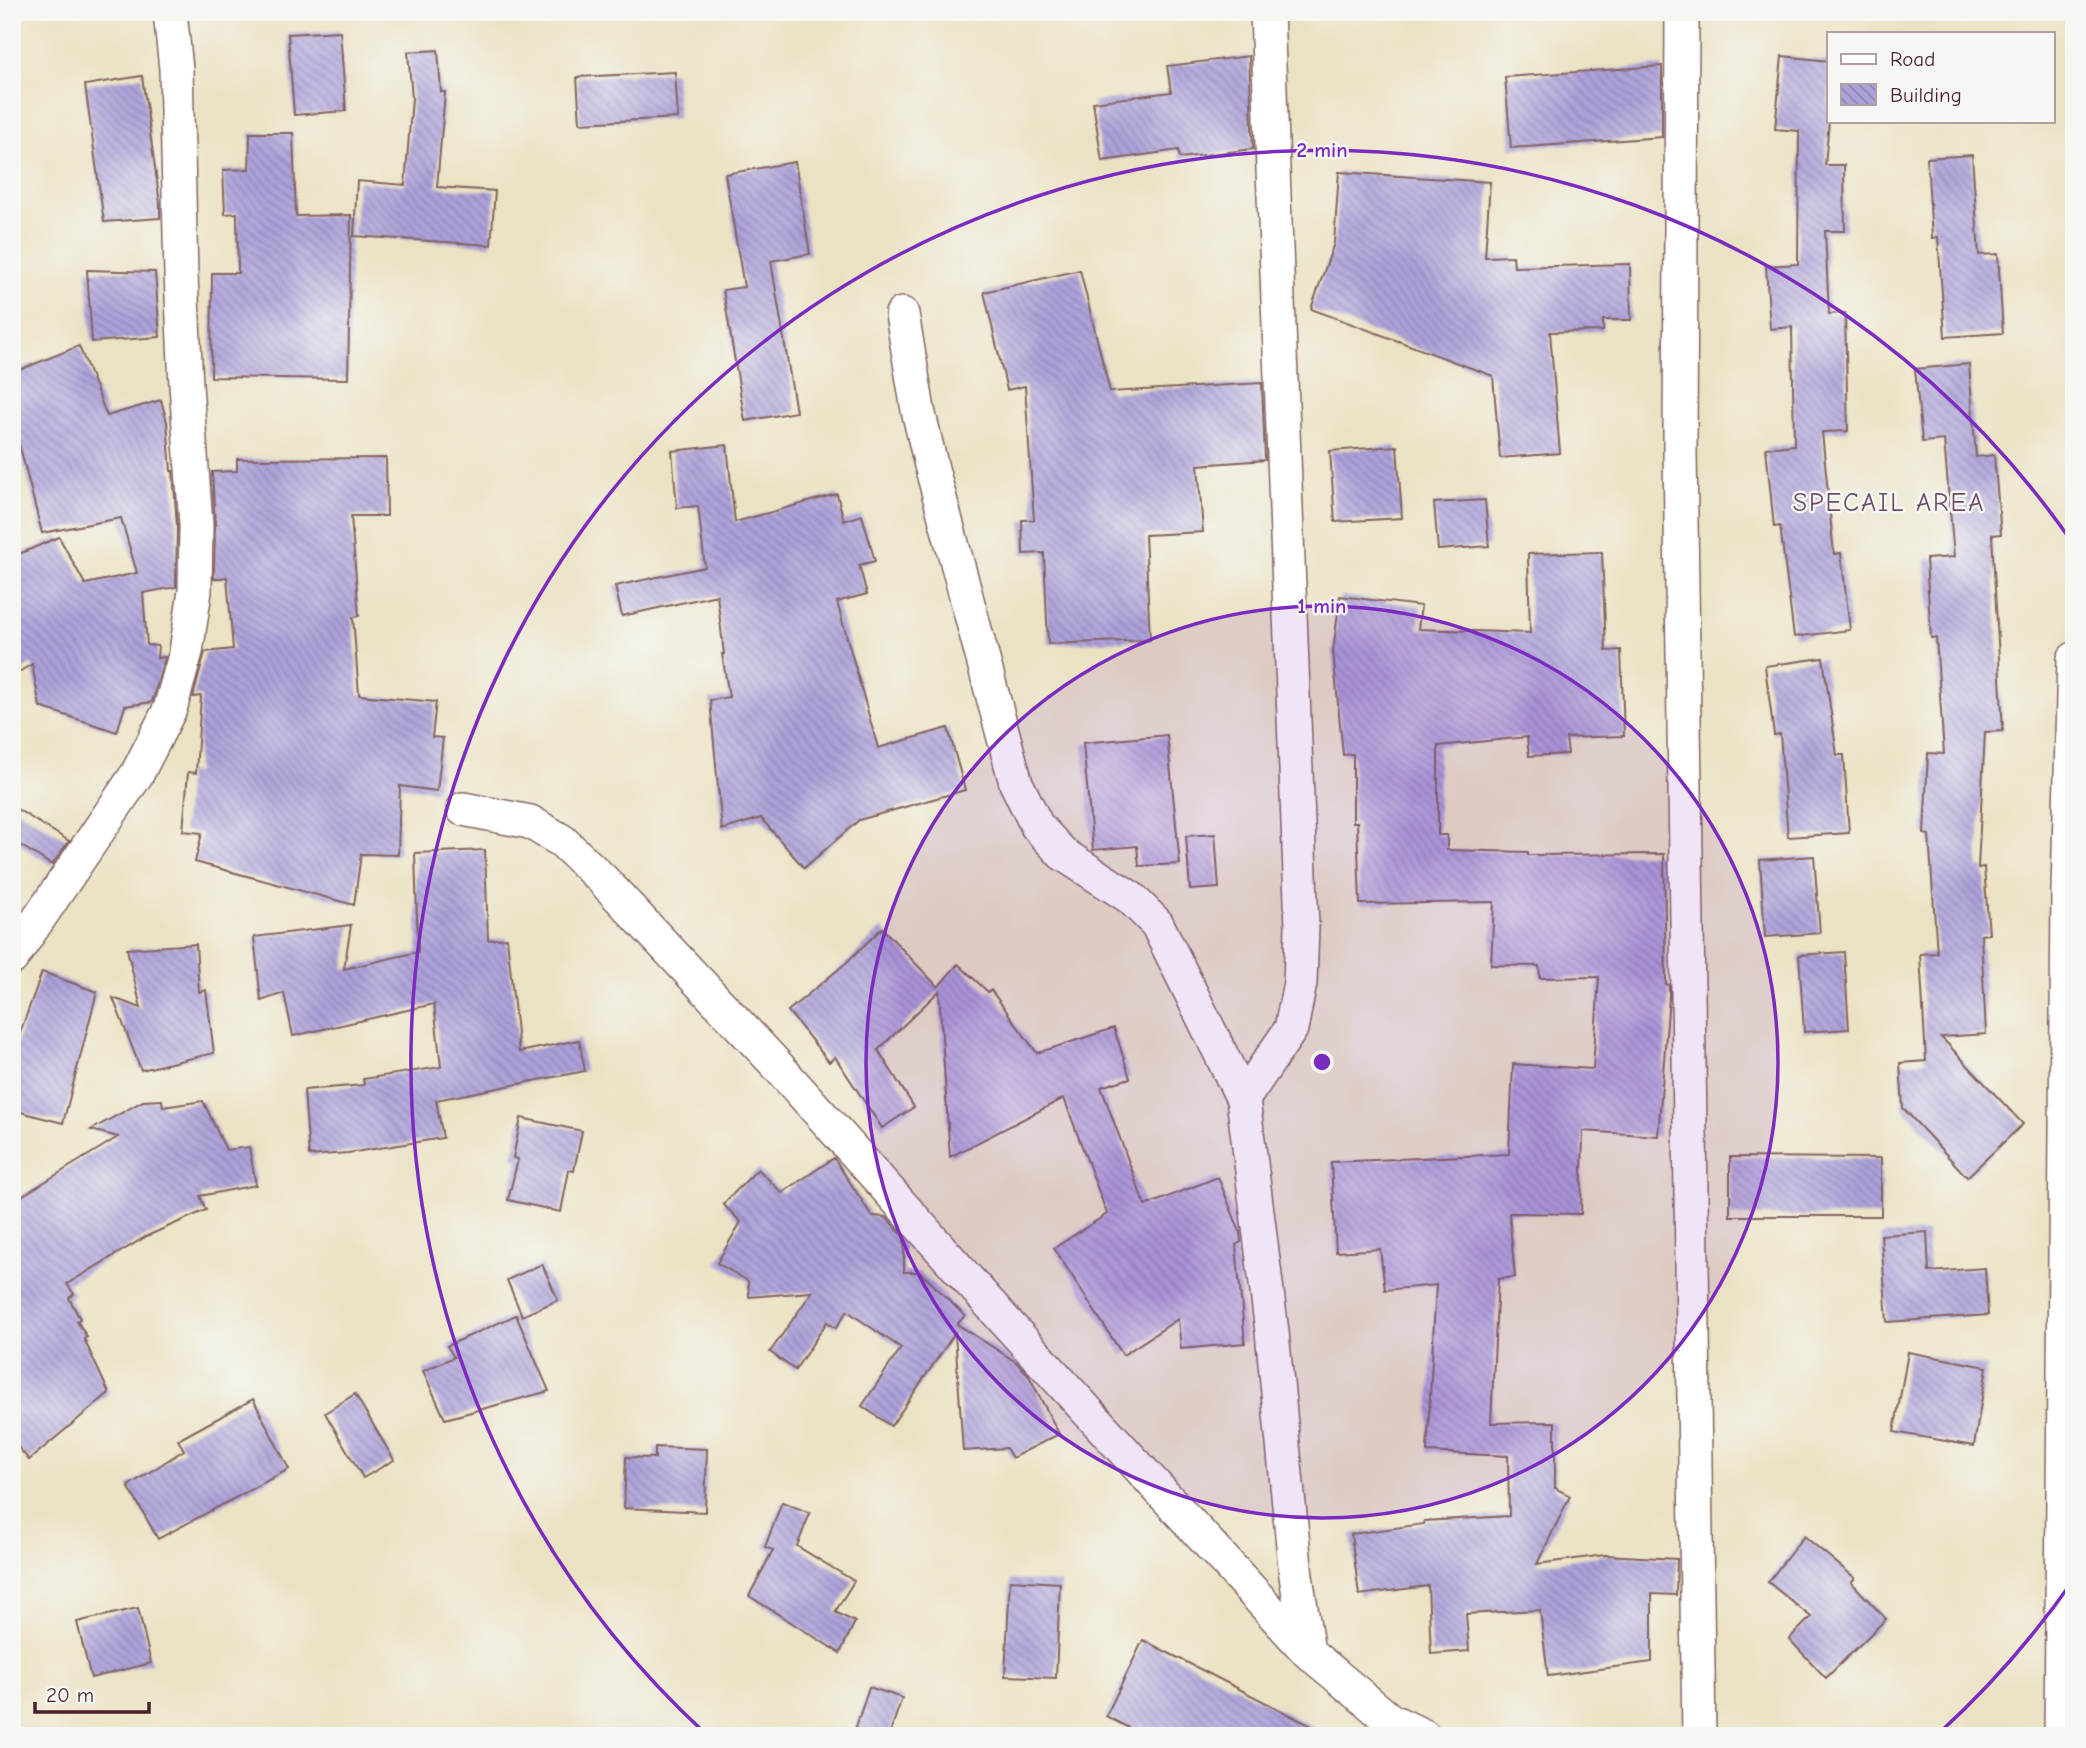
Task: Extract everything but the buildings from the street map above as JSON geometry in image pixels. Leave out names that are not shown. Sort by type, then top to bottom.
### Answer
[{"type":"street","points":[[12,958],[136,774],[170,709],[186,652],[195,591],[196,525],[181,275],[176,69],[170,12]]},
{"type":"street","points":[[1243,1099],[1291,1029],[1300,983],[1301,927],[1267,12]]},
{"type":"street","points":[[1682,12],[1680,437],[1699,1736]]},
{"type":"street","points":[[901,314],[931,466],[1016,783],[1037,826],[1063,854],[1131,898],[1157,924],[1243,1099],[1272,1332],[1296,1577],[1308,1652]]},
{"type":"street","points":[[2061,1736],[2074,659]]},
{"type":"street","points":[[463,809],[530,822],[562,841],[603,880],[775,1063],[1005,1321],[1308,1652],[1391,1720],[1424,1736]]},
{"type":"district","name":"SPECAIL AREA","points":[[1889,503]]}]
